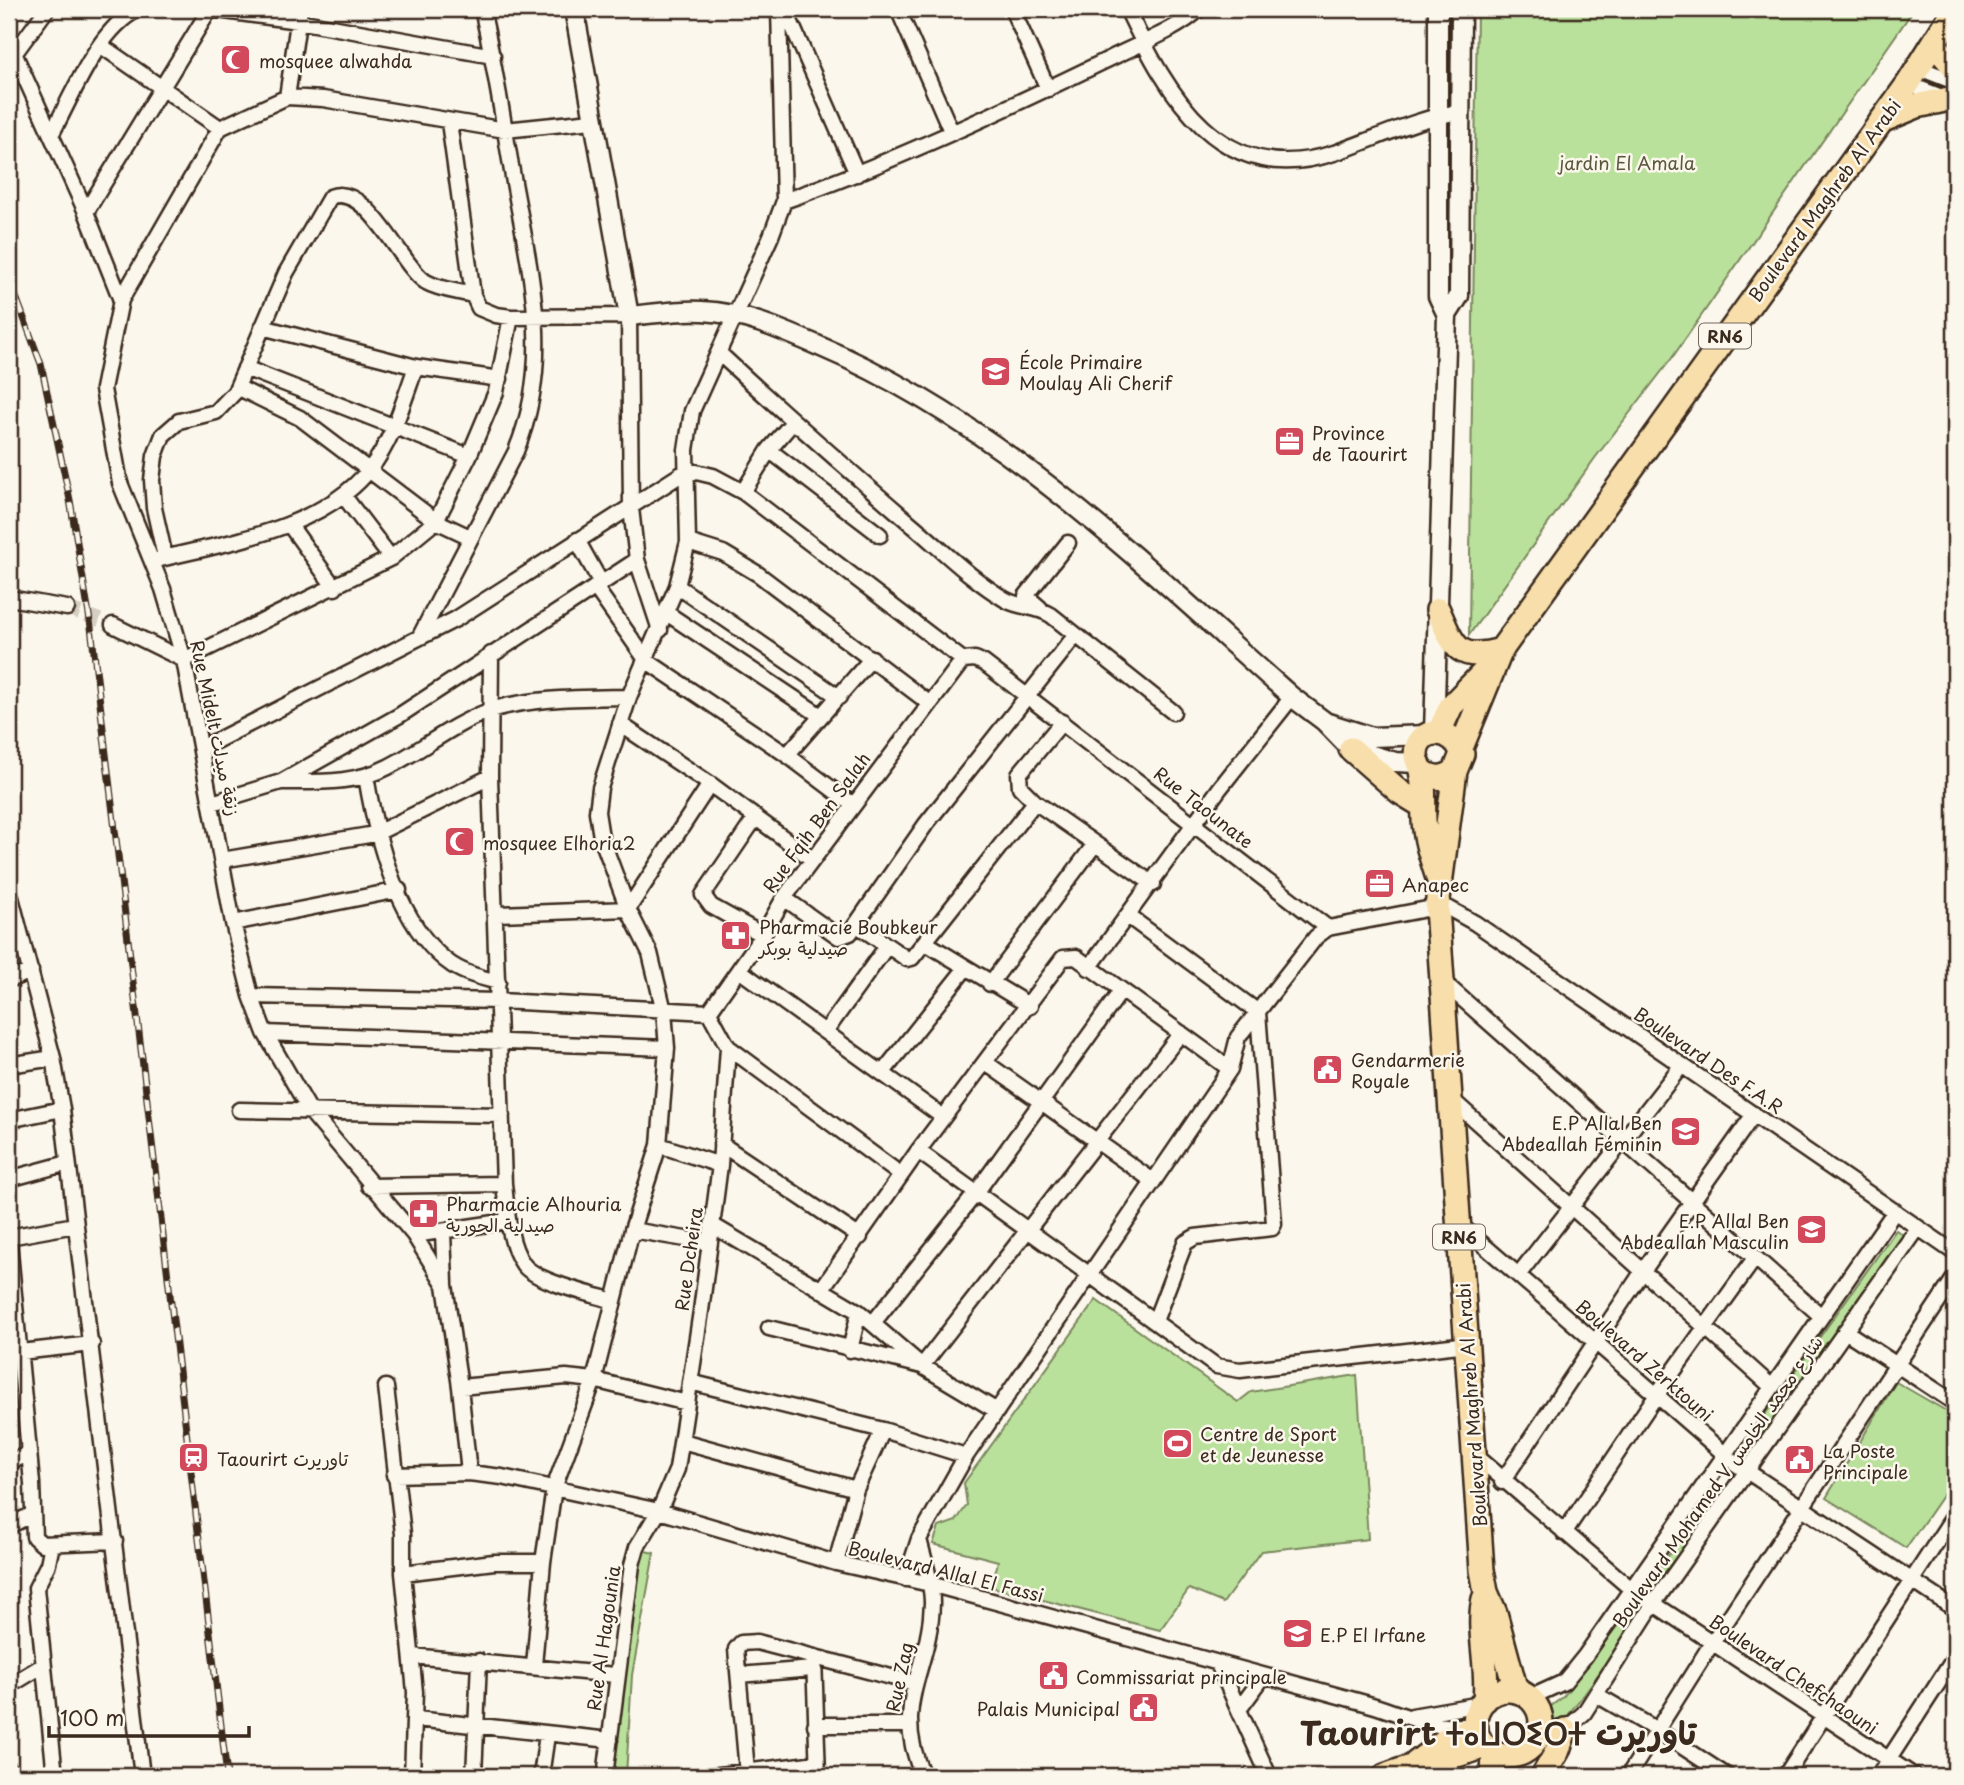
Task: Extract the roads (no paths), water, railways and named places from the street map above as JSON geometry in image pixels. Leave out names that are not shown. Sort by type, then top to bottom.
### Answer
[{"type":"main road","name":"Boulevard Maghreb Al Arabi","points":[[1433,733],[1451,706],[1498,656],[1913,76],[1955,9]]},
{"type":"main road","points":[[1935,44],[1955,68]]},
{"type":"main road","points":[[1881,121],[1953,93]]},
{"type":"main road","points":[[1438,610],[1449,636],[1463,653],[1498,656]]},
{"type":"main road","name":"Boulevard Maghreb Al Arabi","points":[[1461,748],[1498,656]]},
{"type":"main road","points":[[1433,733],[1452,736],[1461,748]]},
{"type":"main road","name":"RN6","points":[[1419,766],[1417,747],[1433,733]]},
{"type":"main road","name":"RN6","points":[[1455,771],[1461,760],[1461,748]]},
{"type":"main road","points":[[1351,749],[1400,792],[1423,806]]},
{"type":"main road","name":"Boulevard Maghreb Al Arabi","points":[[1419,766],[1426,837],[1439,881]]},
{"type":"main road","points":[[1419,766],[1434,778],[1449,776],[1455,771]]},
{"type":"main road","name":"Boulevard Maghreb Al Arabi","points":[[1455,771],[1437,907],[1475,1455],[1486,1592],[1523,1695]]},
{"type":"main road","name":"Boulevard Maghreb Al Arabi","points":[[1486,1592],[1480,1615],[1487,1671],[1483,1726],[1493,1776]]},
{"type":"main road","points":[[1385,1776],[1414,1764],[1451,1736],[1483,1726],[1505,1690],[1523,1695]]},
{"type":"main road","name":"RN6","points":[[1523,1695],[1538,1711],[1541,1726],[1526,1757]]},
{"type":"main road","points":[[1483,1726],[1513,1756],[1526,1757]]},
{"type":"main road","points":[[1543,1776],[1558,1750],[1564,1730]]},
{"type":"street","points":[[47,9],[12,48],[86,212],[121,300]]},
{"type":"street","points":[[51,135],[100,45],[118,21],[138,9]]},
{"type":"street","points":[[86,212],[210,9],[299,15],[493,56]]},
{"type":"street","points":[[419,639],[470,537],[501,485],[526,425],[537,367],[537,315],[493,56],[482,9]]},
{"type":"street","points":[[574,9],[629,316],[631,508],[637,560],[660,630]]},
{"type":"street","points":[[534,1666],[543,1562],[554,1488],[594,1380],[632,1230],[659,1145],[667,1048],[664,1011],[650,953],[608,862],[597,812],[600,788],[629,697],[668,614],[688,542],[687,437],[692,411],[771,236],[784,201],[779,9]]},
{"type":"street","points":[[785,9],[858,174]]},
{"type":"street","points":[[898,9],[951,131]]},
{"type":"street","points":[[1012,9],[1048,89]]},
{"type":"street","points":[[1127,9],[1173,96],[1198,123],[1232,149],[1266,160],[1288,162],[1335,153],[1436,115],[1460,111]]},
{"type":"street","points":[[784,201],[858,174],[1048,89],[1143,42],[1199,9]]},
{"type":"street","points":[[1324,721],[1358,735],[1372,737],[1433,733],[1447,315],[1438,296],[1438,9]]},
{"type":"street","points":[[1447,315],[1459,296],[1461,9]]},
{"type":"street","points":[[287,97],[299,15]]},
{"type":"street","points":[[100,45],[220,128],[287,97],[323,99],[505,130],[592,121]]},
{"type":"street","points":[[1913,76],[1953,93]]},
{"type":"street","points":[[449,122],[473,295],[480,308],[486,312],[511,317],[629,316],[704,311],[763,323],[846,358],[939,409],[1008,455],[1112,534],[1292,697],[1324,721],[1351,749],[1419,766]]},
{"type":"street","name":"Rue Midelt زنقة ميدلت","points":[[220,128],[121,300],[106,368],[104,407],[120,483],[159,559],[184,660],[233,923],[251,996],[265,1033],[310,1111],[369,1186],[414,1235],[445,1285],[469,1473]]},
{"type":"street","points":[[415,367],[394,427],[370,469],[343,495],[289,524],[159,559],[152,480],[160,442],[172,425],[209,415],[224,407],[237,387],[286,273],[325,201],[336,194],[348,197],[373,216],[427,283],[473,295]]},
{"type":"street","points":[[113,625],[184,660],[335,588],[391,558],[436,521],[469,456],[499,379],[511,317]]},
{"type":"street","points":[[262,327],[415,367],[499,379]]},
{"type":"street","points":[[719,353],[793,422],[994,591],[1016,605],[1040,608]]},
{"type":"street","points":[[245,368],[469,456]]},
{"type":"street","points":[[237,387],[300,418],[436,521],[470,537]]},
{"type":"street","points":[[743,492],[769,450],[793,422]]},
{"type":"street","points":[[769,450],[880,535]]},
{"type":"street","points":[[202,748],[475,608],[688,470]]},
{"type":"street","name":"Rue Taounate","points":[[688,470],[713,476],[743,492],[962,660],[975,659],[984,663],[1328,928]]},
{"type":"street","points":[[343,495],[391,558]]},
{"type":"street","points":[[289,524],[335,588]]},
{"type":"street","points":[[577,540],[598,585],[647,661],[787,755],[852,804]]},
{"type":"street","points":[[688,542],[723,553],[758,574],[929,703]]},
{"type":"street","points":[[1068,543],[1026,596],[1173,712]]},
{"type":"street","points":[[212,803],[281,782],[400,715],[637,560]]},
{"type":"street","points":[[677,586],[839,696]]},
{"type":"street","points":[[9,598],[67,608]]},
{"type":"street","points":[[668,614],[821,716]]},
{"type":"street","points":[[784,898],[839,937],[847,936],[926,824],[1076,636]]},
{"type":"street","points":[[491,654],[490,777],[497,914],[504,1184],[508,1221],[520,1259],[532,1273],[614,1301]]},
{"type":"street","points":[[787,755],[872,658]]},
{"type":"street","name":"Rue Fqih Ben Salah","points":[[709,1012],[812,859],[962,660]]},
{"type":"street","points":[[281,782],[327,782],[366,776],[386,768],[444,731],[489,710],[534,703],[629,697]]},
{"type":"street","points":[[1089,968],[1153,884],[1220,788],[1292,697]]},
{"type":"street","points":[[1062,722],[1019,774],[1020,787],[1035,802],[1153,884]]},
{"type":"street","points":[[620,724],[710,784],[812,859]]},
{"type":"street","points":[[366,776],[375,834],[411,918],[430,944],[452,964],[498,982]]},
{"type":"street","points":[[222,860],[375,834],[490,777]]},
{"type":"street","points":[[628,909],[710,784]]},
{"type":"street","points":[[857,925],[909,960],[926,943],[1035,802]]},
{"type":"street","points":[[756,817],[703,895],[706,903],[762,935]]},
{"type":"street","points":[[990,984],[1095,844]]},
{"type":"street","points":[[233,923],[399,890]]},
{"type":"street","points":[[10,897],[53,1058],[62,1109],[142,1776]]},
{"type":"street","points":[[906,1579],[919,1539],[966,1456],[1230,1069],[1237,1037],[1308,945],[1328,928],[1437,907]]},
{"type":"street","name":"Boulevard Des F.A.R","points":[[1437,907],[1450,909],[1475,923],[1955,1253]]},
{"type":"street","points":[[497,914],[628,909]]},
{"type":"street","points":[[1128,916],[1258,1012],[1274,1227],[1195,1237],[1185,1243],[1155,1321]]},
{"type":"street","points":[[926,943],[1030,1006]]},
{"type":"street","points":[[827,1031],[887,946]]},
{"type":"street","points":[[821,1290],[918,1151],[1030,1006],[1063,958],[1076,957],[1230,1069]]},
{"type":"street","points":[[884,1071],[965,969]]},
{"type":"street","points":[[739,970],[884,1071],[943,1117]]},
{"type":"street","points":[[9,980],[31,971]]},
{"type":"street","points":[[1441,980],[1820,1315]]},
{"type":"street","points":[[873,1323],[976,1193],[1121,991]]},
{"type":"street","points":[[251,996],[499,1001],[709,1012],[728,1046],[901,1175]]},
{"type":"street","points":[[265,1033],[667,1048]]},
{"type":"street","points":[[922,1366],[1181,1033]]},
{"type":"street","name":"Rue Dcheira","points":[[659,1511],[677,1469],[682,1441],[720,1165],[728,1046]]},
{"type":"street","points":[[9,1065],[53,1058]]},
{"type":"street","points":[[986,1063],[1153,1181]]},
{"type":"street","points":[[1519,1274],[1682,1065]]},
{"type":"street","points":[[1450,1098],[1772,1387]]},
{"type":"street","points":[[9,1119],[62,1109]]},
{"type":"street","points":[[239,1110],[502,1115]]},
{"type":"street","points":[[1502,1482],[1643,1270],[1754,1114]]},
{"type":"street","points":[[721,1144],[860,1237]]},
{"type":"street","points":[[659,1145],[720,1165]]},
{"type":"street","points":[[918,1151],[1216,1366],[1229,1369],[1468,1344]]},
{"type":"street","points":[[9,1179],[68,1163]]},
{"type":"street","points":[[369,1186],[504,1184]]},
{"type":"street","name":"Boulevard Mohamed V شارع محمد الخامس","points":[[1523,1695],[1552,1688],[1571,1675],[1895,1211]]},
{"type":"street","points":[[414,1235],[508,1221]]},
{"type":"street","name":"Boulevard Zerktouni","points":[[1458,1223],[1725,1455],[1955,1609]]},
{"type":"street","points":[[75,1225],[9,1244],[34,1537],[42,1544],[115,1541]]},
{"type":"street","points":[[712,1225],[859,1312],[922,1366],[997,1411]]},
{"type":"street","name":"Boulevard Mohamed V شارع محمد الخامس","points":[[1526,1757],[1584,1713],[1654,1603],[1918,1227]]},
{"type":"street","points":[[632,1230],[709,1243]]},
{"type":"street","points":[[443,1232],[445,1285]]},
{"type":"street","points":[[1564,1533],[1655,1396],[1755,1258]]},
{"type":"street","points":[[1628,1776],[1712,1643],[1955,1278]]},
{"type":"street","points":[[850,1350],[859,1312]]},
{"type":"street","points":[[769,1328],[922,1366]]},
{"type":"street","points":[[1845,1331],[1955,1404]]},
{"type":"street","points":[[20,1352],[92,1344]]},
{"type":"street","points":[[460,1387],[566,1377],[594,1380],[687,1403]]},
{"type":"street","points":[[690,1382],[883,1430],[966,1456]]},
{"type":"street","points":[[386,1387],[394,1475],[403,1534],[403,1573],[412,1656],[416,1718],[412,1776]]},
{"type":"street","points":[[836,1563],[856,1489],[883,1430]]},
{"type":"street","points":[[682,1441],[856,1489]]},
{"type":"street","points":[[9,1463],[27,1454]]},
{"type":"street","name":"Boulevard Chefchaouni","points":[[1475,1455],[1502,1482],[1630,1588],[1914,1776]]},
{"type":"street","name":"Boulevard Allal El Fassi","points":[[394,1475],[469,1473],[659,1511],[836,1563],[930,1584],[1412,1716],[1483,1726]]},
{"type":"street","name":"Rue Al Hagounia","points":[[605,1776],[615,1675],[632,1564],[637,1547],[659,1511]]},
{"type":"street","points":[[9,1526],[33,1514]]},
{"type":"street","points":[[1785,1776],[1955,1514]]},
{"type":"street","name":"Rue Zag","points":[[919,1539],[930,1584],[929,1629],[914,1683],[908,1725],[923,1776]]},
{"type":"street","points":[[52,1544],[48,1564],[36,1588],[55,1776]]},
{"type":"street","points":[[403,1573],[494,1562],[543,1562]]},
{"type":"street","points":[[747,1771],[736,1649],[747,1641],[814,1663],[914,1683]]},
{"type":"street","points":[[412,1656],[615,1675]]},
{"type":"street","points":[[1878,1776],[1955,1657]]},
{"type":"street","points":[[474,1776],[480,1661]]},
{"type":"street","points":[[739,1675],[814,1663]]},
{"type":"street","points":[[711,1776],[747,1771],[817,1770],[814,1663]]},
{"type":"street","points":[[1218,1664],[1269,1776]]},
{"type":"street","points":[[9,1686],[42,1666]]},
{"type":"street","points":[[1240,1708],[1264,1677]]},
{"type":"street","points":[[1597,1695],[1727,1776]]},
{"type":"street","points":[[416,1718],[476,1727],[610,1740]]},
{"type":"street","points":[[815,1725],[908,1725]]},
{"type":"street","points":[[541,1776],[547,1735]]},
{"type":"street","points":[[9,1769],[13,1776]]},
{"type":"tunnel","points":[[67,608],[113,625]]},
{"type":"railway","points":[[9,278],[41,364],[70,500],[91,627],[227,1776]]},
{"type":"place","name":"mosquee alwahda","points":[[236,60]]},
{"type":"place","name":"École Primaire Moulay Ali Cherif","points":[[996,371]]},
{"type":"place","name":"Province de Taourirt","points":[[1289,442]]},
{"type":"place","name":"mosquee Elhoria2","points":[[460,842]]},
{"type":"place","name":"Anapec","points":[[1379,884]]},
{"type":"place","name":"Pharmacie Boubkeur صيدلية بوبكر","points":[[736,936]]},
{"type":"place","name":"Gendarmerie Royale","points":[[1328,1069]]},
{"type":"place","name":"E.P Allal Ben Abdeallah Féminin","points":[[1685,1132]]},
{"type":"place","name":"Pharmacie Alhouria صيدلية الحورية","points":[[423,1213]]},
{"type":"place","name":"E.P Allal Ben Abdeallah Masculin","points":[[1812,1230]]},
{"type":"place","name":"Centre de Sport et de Jeunesse","points":[[1177,1443]]},
{"type":"place","name":"Taourirt تاوريرت","points":[[194,1458]]},
{"type":"place","name":"La Poste Principale","points":[[1800,1460]]},
{"type":"place","name":"E.P El Irfane","points":[[1297,1634]]},
{"type":"place","name":"Commissariat principale","points":[[1053,1676]]},
{"type":"place","name":"Palais Municipal","points":[[1143,1708]]},
{"type":"district","name":"Taourirt ⵜⴰⵡⵔⵉⵔⵜ تاوريرت","points":[[1498,1732]]},
{"type":"park label","name":"jardin El Amala","points":[[1627,162]]}]
